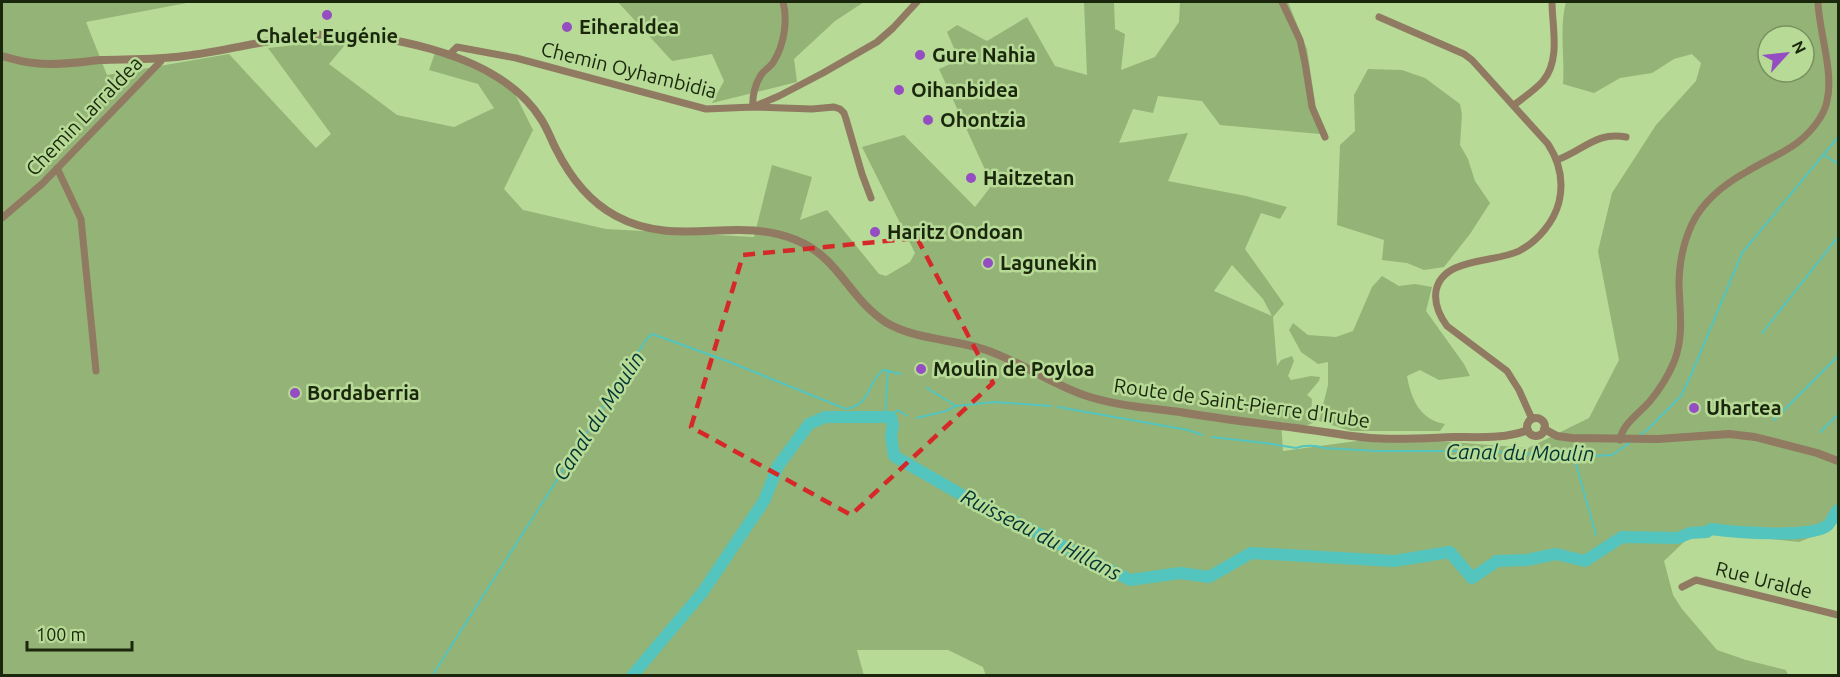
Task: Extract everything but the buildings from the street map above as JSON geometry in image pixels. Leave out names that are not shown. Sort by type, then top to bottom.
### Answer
[{"type":"street","points":[[783,2],[785,29],[780,47],[774,62],[761,75],[752,98],[753,107],[812,109],[834,107],[840,109],[844,113],[871,198]]},
{"type":"street","name":"Chemin Oyhambidia","points":[[449,55],[457,47],[516,58],[706,109],[726,110],[753,107],[814,78],[877,42],[917,2]]},
{"type":"street","points":[[1282,2],[1300,40],[1312,107],[1325,137]]},
{"type":"street","points":[[1514,105],[1541,84],[1549,71],[1554,44],[1552,2]]},
{"type":"street","points":[[1620,440],[1623,430],[1661,387],[1678,352],[1681,340],[1680,262],[1687,235],[1694,221],[1706,204],[1724,187],[1746,172],[1794,147],[1815,126],[1827,102],[1829,86],[1818,2]]},
{"type":"street","points":[[1379,17],[1464,54],[1482,69],[1514,105],[1548,144],[1557,160],[1561,182],[1560,198],[1553,216],[1537,238],[1517,252],[1453,269],[1441,279],[1437,288],[1437,307],[1447,326],[1507,370],[1520,390],[1532,419],[1527,424],[1528,430]]},
{"type":"street","name":"Route de Saint-Pierre d'Irube","points":[[2,56],[50,64],[181,57],[320,34],[369,37],[411,44],[449,55],[489,73],[520,93],[542,120],[574,180],[592,199],[614,214],[657,231],[687,233],[757,230],[796,240],[808,245],[831,263],[863,303],[888,323],[905,331],[996,353],[1079,394],[1095,399],[1209,418],[1370,438],[1486,437],[1517,434],[1528,430],[1532,435],[1538,435],[1544,429]]},
{"type":"street","name":"Chemin Larraldea","points":[[2,218],[43,183],[161,61],[160,58]]},
{"type":"street","points":[[1557,160],[1603,136],[1626,137]]},
{"type":"street","points":[[57,168],[81,219],[96,371]]},
{"type":"street","name":"Route de Saint-Pierre d'Irube","points":[[1532,419],[1537,418],[1542,421],[1544,429],[1557,436],[1620,440],[1728,434],[1755,437],[1839,461]]},
{"type":"street","name":"Rue Uralde","points":[[1682,587],[1696,580],[1839,615]]},
{"type":"highlighted area","points":[[917,238],[993,383],[851,515],[691,427],[743,255]]},
{"type":"green space","points":[[2,2],[192,2],[86,22],[107,75],[229,54],[316,148],[331,134],[268,48],[340,40],[344,46],[329,64],[397,115],[454,127],[494,108],[478,84],[429,70],[436,50],[512,88],[533,130],[504,189],[523,210],[606,229],[754,237],[772,165],[812,177],[800,220],[827,210],[879,274],[886,276],[910,262],[915,253],[862,147],[904,135],[975,207],[992,185],[939,69],[959,60],[947,32],[957,25],[987,41],[1027,17],[1055,66],[1087,75],[1084,2],[1114,2],[1115,29],[1125,34],[1121,70],[1155,57],[1179,22],[1180,2],[1288,2],[1307,49],[1320,134],[1220,125],[1202,101],[1158,96],[1153,113],[1133,109],[1119,143],[1188,133],[1168,181],[1246,196],[1287,207],[1280,219],[1261,213],[1245,249],[1284,304],[1273,317],[1277,366],[1281,360],[1292,356],[1294,361],[1288,376],[1291,380],[1311,376],[1320,377],[1307,395],[1312,399],[1311,412],[1315,421],[1303,426],[1281,422],[1283,451],[1386,437],[1528,448],[1589,418],[1619,360],[1598,251],[1612,193],[1656,125],[1696,81],[1701,63],[1692,54],[1674,59],[1652,73],[1620,78],[1594,93],[1563,84],[1563,22],[1566,2],[1838,2],[1838,521],[1831,529],[1799,542],[1707,532],[1685,541],[1664,561],[1673,595],[1717,650],[1786,670],[1788,675],[986,676],[983,667],[948,650],[857,650],[864,676],[2,675]],"holes":[[[1232,265],[1263,299],[1272,316],[1214,291]]]},
{"type":"green space","points":[[618,2],[864,2],[835,21],[794,59],[797,82],[712,103],[724,81],[712,54],[672,61]]},
{"type":"green space","points":[[1368,69],[1402,70],[1425,78],[1460,104],[1462,114],[1460,145],[1468,159],[1475,181],[1490,203],[1470,234],[1444,267],[1424,270],[1407,263],[1382,260],[1384,240],[1337,225],[1340,145],[1355,131],[1354,95]]},
{"type":"green space","points":[[1382,276],[1399,286],[1415,284],[1432,287],[1426,311],[1470,376],[1439,380],[1420,370],[1407,376],[1411,393],[1418,407],[1429,418],[1445,424],[1440,431],[1351,431],[1319,421],[1328,385],[1328,362],[1318,364],[1301,352],[1289,330],[1293,323],[1308,335],[1336,337],[1353,331],[1372,287]]},
{"type":"waterway","name":"Canal du Moulin","points":[[1639,436],[1681,396],[1742,253],[1838,137]]},
{"type":"waterway","points":[[1824,155],[1838,164]]},
{"type":"waterway","points":[[1762,333],[1838,237]]},
{"type":"waterway","name":"Canal du Moulin","points":[[432,676],[646,340],[652,334],[727,361],[846,409],[860,403],[865,398],[883,370],[901,374]]},
{"type":"waterway","points":[[1774,420],[1838,356]]},
{"type":"waterway","points":[[885,417],[888,370]]},
{"type":"waterway","name":"Canal du Moulin","points":[[927,388],[956,406],[995,402],[1051,406]]},
{"type":"waterway","points":[[917,418],[946,411],[956,406]]},
{"type":"waterway","name":"Canal du Moulin","points":[[1058,407],[1188,430],[1202,435]]},
{"type":"waterway","points":[[891,417],[898,410],[907,416]]},
{"type":"waterway","points":[[1820,432],[1838,415]]},
{"type":"waterway","name":"Ruisseau du Hillans","points":[[632,676],[702,593],[764,501],[778,466],[809,424],[825,417],[891,417],[894,456],[962,495],[1130,580],[1180,573],[1209,577],[1251,553],[1394,561],[1450,552],[1472,578],[1497,561],[1527,560],[1556,554],[1585,561],[1622,537],[1678,538],[1690,533],[1707,532],[1711,529],[1736,532],[1806,532],[1828,525],[1838,510]]},
{"type":"waterway","name":"Canal du Moulin","points":[[1212,437],[1296,448],[1317,446],[1376,451],[1489,451],[1574,457],[1612,455],[1632,441]]},
{"type":"waterway","points":[[1574,457],[1596,535]]},
{"type":"place","name":"Chalet Eugénie","points":[[327,15]]},
{"type":"place","name":"Eiheraldea","points":[[567,27]]},
{"type":"place","name":"Gure Nahia","points":[[920,55]]},
{"type":"place","name":"Oihanbidea","points":[[899,90]]},
{"type":"place","name":"Ohontzia","points":[[928,120]]},
{"type":"place","name":"Haitzetan","points":[[971,178]]},
{"type":"place","name":"Haritz Ondoan","points":[[875,232]]},
{"type":"place","name":"Lagunekin","points":[[988,263]]},
{"type":"place","name":"Moulin de Poyloa","points":[[921,369]]},
{"type":"place","name":"Bordaberria","points":[[295,393]]},
{"type":"place","name":"Uhartea","points":[[1694,408]]}]
